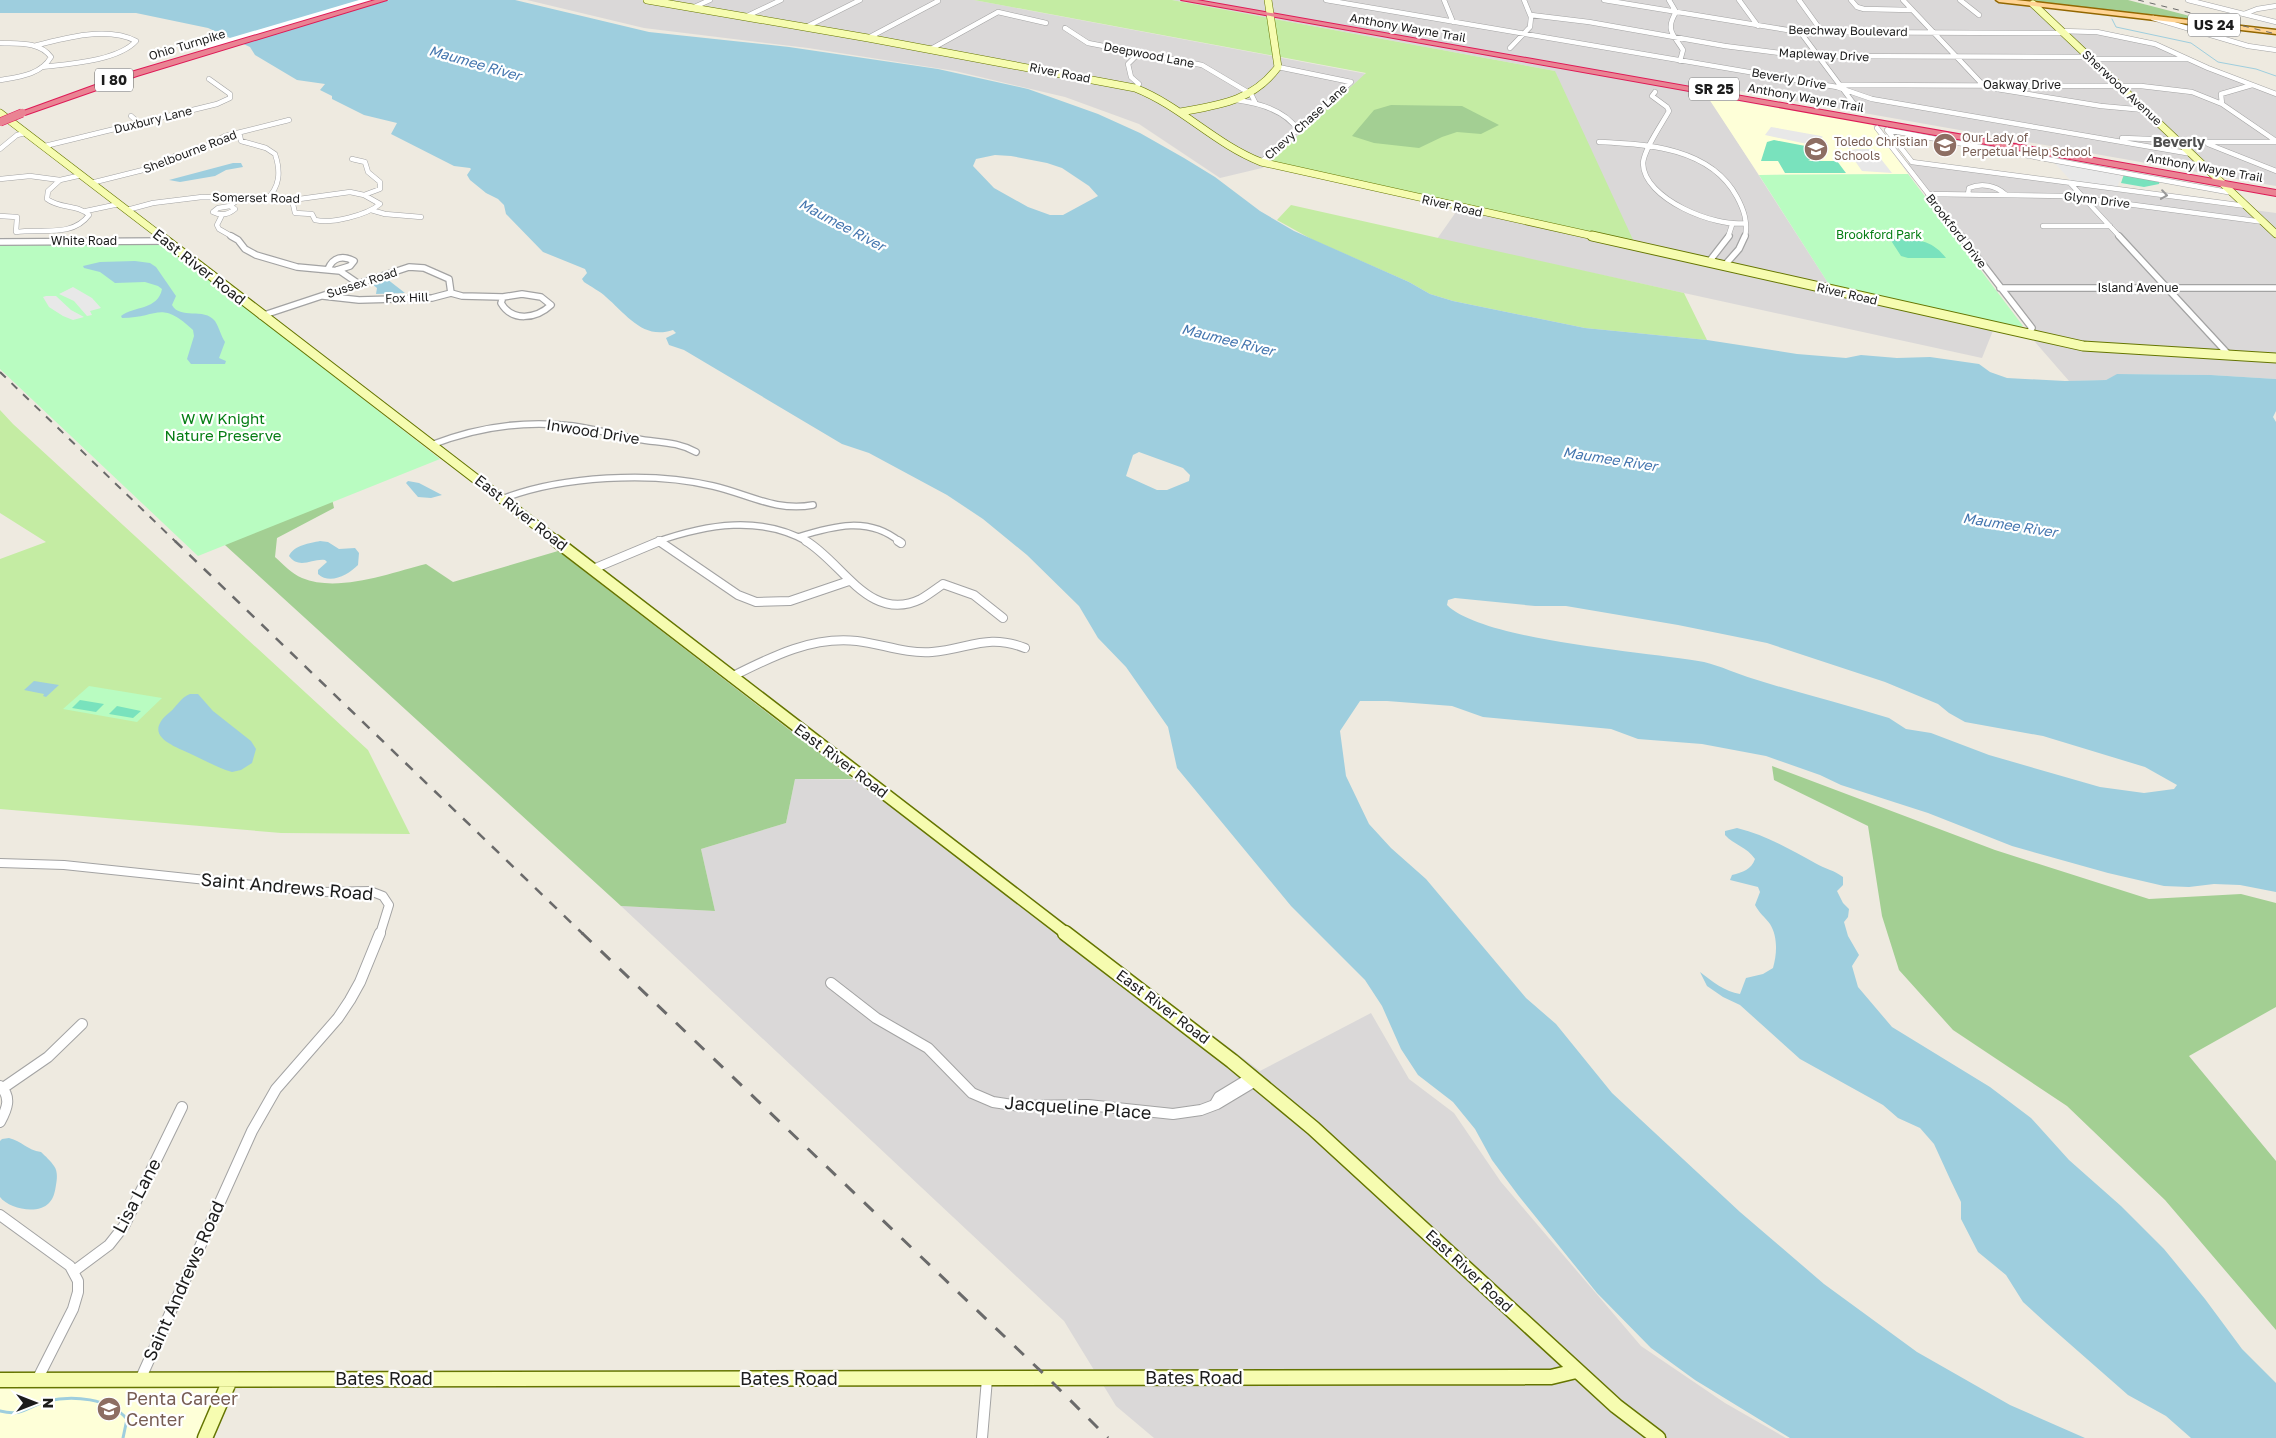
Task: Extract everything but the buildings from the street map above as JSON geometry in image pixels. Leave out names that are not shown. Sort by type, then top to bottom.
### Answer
[{"type":"highway","name":"Ohio Turnpike","points":[[0,114],[19,110],[203,50],[366,0]]},
{"type":"highway","name":"Ohio Turnpike","points":[[203,50],[383,0]]},
{"type":"highway","name":"Anthony Wayne Trail","points":[[1212,0],[1270,14],[1334,23],[2276,188]]},
{"type":"highway","name":"Anthony Wayne Trail","points":[[1189,1],[2276,193]]},
{"type":"highway","name":"Ohio Turnpike","points":[[0,122],[19,110]]},
{"type":"highway","points":[[2092,161],[2202,177],[2216,177]]},
{"type":"highway","points":[[2224,184],[2237,183],[2276,188]]},
{"type":"main road","name":"US 24","points":[[1998,0],[2276,32]]},
{"type":"street","name":"River Road","points":[[647,0],[931,49],[1135,88],[1155,95],[1240,154],[1261,162],[2028,334],[2100,348],[2276,358]]},
{"type":"street","points":[[692,8],[710,0]]},
{"type":"street","points":[[745,17],[781,0]]},
{"type":"street","points":[[806,27],[860,0]]},
{"type":"street","points":[[1180,112],[1236,100],[1251,94],[1276,70],[1268,0]]},
{"type":"street","name":"Beverly Drive","points":[[1326,0],[1843,87],[1872,99],[2192,154]]},
{"type":"street","points":[[1356,0],[1358,6]]},
{"type":"street","points":[[1444,0],[1453,22]]},
{"type":"street","points":[[1510,48],[1532,26],[1531,16],[1524,0]]},
{"type":"street","name":"Beechway Boulevard","points":[[1604,0],[1674,9]]},
{"type":"street","name":"Beechway Boulevard","points":[[1631,0],[1798,30],[2093,31],[2160,46],[2276,94]]},
{"type":"street","points":[[1668,0],[1676,15],[1670,22],[1670,30],[1683,50],[1680,60]]},
{"type":"street","points":[[1739,0],[1757,24]]},
{"type":"street","points":[[1799,0],[1820,29]]},
{"type":"street","points":[[1851,0],[1857,7],[1864,9],[1912,10]]},
{"type":"street","points":[[1903,0],[1981,85],[2101,106],[2145,110]]},
{"type":"street","points":[[1960,0],[1969,10],[1979,15]]},
{"type":"street","points":[[2188,0],[2276,22]]},
{"type":"street","points":[[868,38],[938,1]]},
{"type":"street","name":"Sherwood Avenue","points":[[2033,4],[2276,234]]},
{"type":"street","points":[[2244,14],[2257,9],[2276,6]]},
{"type":"street","points":[[931,49],[998,12],[1046,23]]},
{"type":"street","name":"Mapleway Drive","points":[[1531,16],[1589,22],[1673,35],[1749,50],[1819,57],[2189,59]]},
{"type":"street","points":[[2152,18],[2248,46],[2276,50]]},
{"type":"street","name":"Deepwood Lane","points":[[1065,28],[1084,42],[1138,54],[1196,63],[1251,94]]},
{"type":"street","points":[[1798,30],[1843,87],[1857,108]]},
{"type":"street","name":"Beechway Boulevard","points":[[1798,30],[1931,31]]},
{"type":"street","points":[[0,80],[42,67],[112,54],[130,48],[136,41],[126,37],[97,36],[57,40],[34,46]]},
{"type":"street","points":[[0,43],[34,46],[47,51],[50,55],[50,60],[42,67]]},
{"type":"street","points":[[1135,88],[1139,84],[1131,77],[1128,64],[1138,54]]},
{"type":"street","name":"Chevy Chase Lane","points":[[1261,162],[1351,82],[1294,71],[1276,70]]},
{"type":"street","name":"Duxbury Lane","points":[[45,146],[221,103],[230,98],[230,94],[209,79]]},
{"type":"street","points":[[1855,85],[1872,96],[2079,132],[2178,141],[2276,141]]},
{"type":"street","name":"Oakway Drive","points":[[1843,87],[1855,85],[2119,86],[2166,88],[2201,95]]},
{"type":"street","points":[[2201,95],[2222,94],[2253,85]]},
{"type":"street","points":[[1655,92],[1652,96],[1667,107],[1669,111],[1648,147],[1643,164],[1646,177],[1652,186],[1680,206],[1709,220],[1732,226],[1746,223]]},
{"type":"street","points":[[1251,94],[1255,102]]},
{"type":"street","points":[[2222,94],[2222,104]]},
{"type":"street","points":[[2201,95],[2222,104],[2276,141]]},
{"type":"street","points":[[1236,100],[1255,102],[1289,119],[1298,130]]},
{"type":"street","name":"East River Road","points":[[0,114],[45,146],[261,316],[594,569],[731,677],[1254,1078],[1341,1153],[1576,1371],[1617,1407],[1658,1438]]},
{"type":"street","points":[[131,116],[139,123]]},
{"type":"street","points":[[1289,119],[1310,119]]},
{"type":"street","name":"Shelbourne Road","points":[[60,180],[147,169],[175,156],[197,151],[218,139],[232,134],[289,120]]},
{"type":"street","name":"Brookford Drive","points":[[1877,128],[2032,328],[2028,334]]},
{"type":"street","points":[[2233,193],[1887,130],[1912,162],[2246,206]]},
{"type":"street","points":[[240,136],[245,131]]},
{"type":"street","points":[[0,149],[17,135],[25,133]]},
{"type":"street","points":[[232,134],[240,136]]},
{"type":"street","points":[[240,136],[241,142],[270,150],[277,158],[280,177],[273,193],[266,200]]},
{"type":"street","points":[[1599,142],[1682,153],[1714,169],[1728,182],[1738,198],[1746,223],[1746,234],[1742,244],[1724,266]]},
{"type":"street","points":[[2204,142],[2276,171]]},
{"type":"street","points":[[352,159],[365,162],[368,172],[380,182],[380,189],[364,195]]},
{"type":"street","points":[[0,180],[7,177],[32,176],[60,180]]},
{"type":"street","points":[[1,242],[16,232],[28,230],[53,232],[84,221],[89,215],[86,211],[58,205],[47,199],[48,191],[60,180]]},
{"type":"street","points":[[2070,183],[2229,355]]},
{"type":"street","points":[[1968,194],[1969,188],[1978,185],[1997,188],[2005,194]]},
{"type":"street","name":"Somerset Road","points":[[86,211],[202,197],[292,200],[341,193],[364,195]]},
{"type":"street","name":"Glynn Drive","points":[[1928,194],[2005,194],[2084,198],[2264,222]]},
{"type":"street","points":[[292,200],[295,213],[312,214],[316,221],[328,221],[371,210],[380,204],[364,195]]},
{"type":"street","points":[[230,206],[234,210],[222,215],[215,214],[213,211],[230,206],[240,198]]},
{"type":"street","points":[[371,210],[384,214],[421,217]]},
{"type":"street","points":[[222,215],[217,225],[219,229],[238,240],[252,253],[297,267],[337,270],[350,266],[354,261],[347,258],[335,259],[330,262],[328,269]]},
{"type":"street","points":[[0,216],[17,217],[17,234],[9,242]]},
{"type":"street","points":[[1708,262],[1728,238],[1732,226]]},
{"type":"street","points":[[2043,226],[2110,226]]},
{"type":"street","name":"White Road","points":[[1,242],[167,241]]},
{"type":"street","name":"Sussex Road","points":[[261,316],[410,267],[420,268],[449,279],[451,282],[449,289],[451,293]]},
{"type":"street","points":[[337,270],[359,284]]},
{"type":"street","name":"Island Avenue","points":[[2000,288],[2276,288]]},
{"type":"street","points":[[340,290],[340,298]]},
{"type":"street","name":"Fox Hill","points":[[323,296],[359,300],[432,298],[451,293],[462,296],[503,297],[529,293],[548,301],[551,305],[539,315],[525,317],[504,308],[501,303],[503,297]]},
{"type":"street","name":"Inwood Drive","points":[[431,444],[481,427],[538,424],[573,426],[641,440],[678,442],[696,452]]},
{"type":"street","points":[[502,499],[525,490],[556,482],[590,479],[628,479],[664,480],[713,486],[782,507],[813,505]]},
{"type":"street","points":[[798,537],[844,524],[860,524],[884,531],[900,543]]},
{"type":"street","points":[[594,569],[659,541],[704,528],[735,525],[765,526],[798,537],[812,544],[849,581],[873,600],[896,604],[921,599],[943,584],[974,596],[1003,618]]},
{"type":"street","points":[[659,541],[738,595],[756,602],[790,601],[849,581]]},
{"type":"street","points":[[731,677],[793,648],[831,640],[857,641],[907,652],[924,653],[949,650],[993,640],[1011,642],[1025,648]]},
{"type":"street","name":"Saint Andrews Road","points":[[0,864],[64,865],[321,892],[370,891],[383,896],[389,904],[386,919],[360,982],[350,1000],[338,1018],[276,1089],[252,1131],[140,1380]]},
{"type":"street","name":"Jacqueline Place","points":[[831,983],[872,1015],[928,1048],[959,1083],[978,1096],[990,1101],[1018,1106],[1089,1105],[1156,1114],[1188,1112],[1229,1100],[1254,1078]]},
{"type":"street","points":[[0,1122],[5,1113],[8,1098],[2,1087],[48,1057],[82,1024]]},
{"type":"street","name":"Lisa Lane","points":[[74,1271],[109,1245],[124,1226],[182,1107]]},
{"type":"street","points":[[0,1215],[74,1271],[79,1282],[77,1299],[37,1380]]},
{"type":"street","name":"Bates Road","points":[[0,1380],[1542,1377],[1576,1371]]},
{"type":"street","points":[[982,1438],[987,1379]]},
{"type":"street","points":[[205,1438],[230,1380]]},
{"type":"shaded area","points":[[527,0],[974,0],[1367,74],[1262,168],[1220,178],[1139,124],[1065,97],[955,71],[808,48],[644,28]]},
{"type":"shaded area","points":[[1172,0],[1991,0],[2037,5],[2063,30],[2091,30],[2146,41],[2276,93],[2276,186],[1700,84],[1830,286],[1996,323],[1982,358],[1437,239],[1555,71]]},
{"type":"shaded area","name":"Toledo Christian Schools","points":[[1707,96],[1872,124],[1908,174],[1759,175]]},
{"type":"shaded area","points":[[1771,127],[1821,136],[1823,137],[1816,141],[1820,142],[1817,144],[1821,147],[1765,135]]},
{"type":"shaded area","points":[[1874,149],[1879,156],[1876,157],[1881,159],[1892,173],[1862,171],[1848,151]]},
{"type":"shaded area","points":[[2051,159],[2123,172],[2117,188],[2073,183]]},
{"type":"shaded area","points":[[1903,162],[2276,213],[2276,379],[2211,375],[2118,374],[2106,380],[2069,381],[2028,334],[2031,328]]},
{"type":"shaded area","points":[[73,287],[92,298],[101,308],[90,311],[92,315],[87,316],[74,301],[59,294]]},
{"type":"shaded area","points":[[56,296],[71,310],[84,317],[73,320],[63,316],[49,307],[43,297]]},
{"type":"shaded area","points":[[795,779],[876,780],[1260,1071],[1371,1013],[1409,1079],[1454,1113],[1501,1182],[1641,1346],[1725,1403],[1786,1438],[1154,1438],[1116,1406],[1064,1321],[621,906],[715,911],[701,849],[786,823]]},
{"type":"shaded area","name":"Penta Career Center","points":[[0,1379],[229,1380],[206,1438],[0,1438]]},
{"type":"green space","points":[[974,0],[1172,0],[1555,71],[1635,244],[1268,163],[1366,73]]},
{"type":"green space","points":[[2128,0],[2209,21],[2030,1]]},
{"type":"green space","points":[[1391,105],[1462,106],[1499,125],[1481,134],[1457,132],[1419,148],[1374,143],[1352,136],[1374,110]]},
{"type":"green space","points":[[1774,140],[1821,149],[1824,156],[1808,161],[1837,161],[1846,173],[1785,173],[1778,161],[1761,161],[1767,142]]},
{"type":"green space","name":"Brookford Park","points":[[1908,174],[2023,326],[2018,328],[1830,286],[1759,175]]},
{"type":"green space","points":[[2124,174],[2160,179],[2159,184],[2144,187],[2121,183]]},
{"type":"green space","points":[[1291,205],[1684,293],[1707,340],[1585,328],[1453,301],[1430,294],[1409,282],[1313,240],[1277,220]]},
{"type":"green space","points":[[1890,239],[1914,240],[1928,243],[1940,251],[1946,258],[1908,258],[1901,256]]},
{"type":"green space","name":"W W Knight Nature Preserve","points":[[0,243],[163,243],[440,459],[198,556],[0,369]]},
{"type":"green space","points":[[0,268],[328,480],[334,508],[277,538],[275,557],[298,576],[316,582],[348,583],[426,564],[453,582],[558,551],[853,779],[795,779],[786,823],[701,849],[715,911],[621,906],[0,340]]},
{"type":"green space","points":[[0,410],[368,750],[410,834],[281,833],[0,809],[0,559],[46,542],[0,513]]},
{"type":"green space","points":[[89,686],[162,698],[137,722],[63,709]]},
{"type":"green space","points":[[80,700],[104,704],[96,712],[72,708]]},
{"type":"green space","points":[[117,706],[141,711],[133,718],[109,714]]},
{"type":"green space","points":[[1772,766],[1995,850],[2149,899],[2241,894],[2276,903],[2276,1007],[2189,1056],[2276,1161],[2276,1330],[2165,1200],[2067,1106],[1953,1030],[1899,970],[1882,916],[1868,826],[1774,780]]},
{"type":"water","name":"Maumee River","points":[[0,0],[515,0],[649,32],[789,47],[938,69],[1028,89],[1098,114],[1140,133],[1215,177],[1260,211],[1294,231],[1409,282],[1430,294],[1453,301],[1585,328],[1707,340],[1797,354],[1846,358],[1861,355],[1897,358],[1930,357],[1979,364],[1990,372],[2007,378],[2065,381],[2106,380],[2117,374],[2211,375],[2276,379],[2276,411],[2273,417],[2276,422],[2276,892],[2240,885],[2164,886],[2108,873],[2012,846],[1928,813],[1841,785],[1820,775],[1766,756],[1702,744],[1638,739],[1611,729],[1483,717],[1452,706],[1387,701],[1360,701],[1340,731],[1346,776],[1369,824],[1391,848],[1426,879],[1526,998],[1556,1024],[1612,1093],[1740,1212],[1824,1284],[1917,1352],[2010,1405],[2085,1438],[1790,1438],[1695,1380],[1651,1348],[1597,1293],[1518,1195],[1492,1160],[1475,1129],[1453,1102],[1418,1075],[1401,1049],[1382,1006],[1365,980],[1291,906],[1177,768],[1168,727],[1126,667],[1098,638],[1079,606],[1027,555],[983,519],[947,495],[869,453],[842,444],[684,350],[669,345],[666,338],[676,333],[673,330],[653,332],[636,324],[604,295],[584,282],[582,279],[587,273],[585,269],[543,252],[506,214],[504,205],[498,199],[486,193],[470,180],[467,175],[470,168],[454,166],[391,134],[397,123],[364,115],[332,99],[332,96],[320,90],[325,84],[297,80],[255,55],[250,47],[208,28],[136,13],[0,13]],"holes":[[[995,155],[1011,156],[1062,168],[1089,186],[1098,196],[1063,215],[1050,215],[1028,207],[994,188],[973,166],[976,159]],[[1139,452],[1183,468],[1190,475],[1189,481],[1167,490],[1157,490],[1126,476],[1133,455]],[[1455,598],[1535,606],[1566,606],[1678,625],[1767,643],[1885,682],[1938,704],[1965,722],[2043,736],[2145,767],[2177,785],[2174,789],[2144,793],[2100,787],[1989,755],[1931,733],[1906,729],[1889,718],[1771,684],[1704,662],[1568,643],[1495,628],[1466,617],[1447,605],[1448,600]]]},
{"type":"water","points":[[233,163],[241,163],[243,167],[226,170],[215,176],[180,182],[169,180]]},
{"type":"water","points":[[135,261],[150,263],[156,267],[176,296],[172,305],[176,309],[181,312],[205,315],[215,321],[225,342],[219,358],[226,361],[225,364],[191,364],[187,359],[194,336],[193,330],[173,315],[159,312],[122,318],[121,316],[126,313],[156,301],[162,289],[158,286],[145,282],[115,283],[100,272],[84,268],[83,266],[100,262]]},
{"type":"water","points":[[387,279],[405,293],[376,294],[377,288],[372,284]]},
{"type":"water","points":[[408,481],[419,483],[442,495],[431,498],[418,497],[406,483]]},
{"type":"water","points":[[320,541],[328,542],[339,549],[355,548],[359,553],[358,565],[344,575],[328,579],[318,574],[318,570],[327,562],[325,560],[302,563],[293,560],[289,556],[298,547]]},
{"type":"water","points":[[34,681],[59,685],[46,697],[43,696],[44,694],[24,690]]},
{"type":"water","points":[[190,694],[198,694],[213,711],[251,741],[256,749],[252,763],[241,770],[232,772],[170,744],[159,734],[158,728],[162,720],[182,699]]},
{"type":"water","points":[[1737,828],[1758,834],[1843,877],[1843,885],[1837,891],[1843,903],[1849,909],[1848,917],[1844,922],[1848,936],[1859,955],[1852,966],[1858,987],[1892,1027],[1990,1087],[2031,1118],[2069,1160],[2121,1206],[2164,1249],[2205,1299],[2242,1349],[2276,1383],[2276,1438],[2191,1438],[2166,1416],[2128,1395],[2023,1302],[2006,1275],[1978,1252],[1961,1219],[1961,1202],[1934,1144],[1920,1128],[1898,1118],[1883,1105],[1800,1059],[1740,1005],[1723,997],[1707,986],[1700,972],[1724,989],[1740,994],[1746,978],[1763,974],[1773,968],[1774,963],[1776,946],[1773,929],[1755,905],[1760,892],[1758,887],[1730,880],[1732,875],[1749,868],[1755,859],[1725,835],[1725,831]]},
{"type":"water","points":[[9,1138],[41,1152],[55,1168],[57,1173],[56,1187],[51,1201],[44,1207],[31,1210],[24,1209],[10,1205],[0,1197],[0,1141]]},
{"type":"pier","points":[[359,0],[389,0],[210,53],[196,48]]},
{"type":"waterway","points":[[2112,19],[2116,27],[2191,43],[2218,62],[2256,69],[2276,76]]},
{"type":"waterway","points":[[0,1411],[15,1413],[47,1401],[68,1398],[101,1402],[111,1406],[127,1419],[123,1438]]},
{"type":"railway","points":[[2138,0],[2276,34]]},
{"type":"railway","points":[[0,372],[176,542]]},
{"type":"railway","points":[[175,541],[583,934]]},
{"type":"railway","points":[[582,933],[1049,1379],[1108,1438]]},
{"type":"place","name":"Our Lady of Perpetual Help School","points":[[1945,145]]},
{"type":"place","name":"Toledo Christian Schools","points":[[1816,149]]},
{"type":"place","name":"Penta Career Center","points":[[109,1409]]},
{"type":"district","name":"Beverly","points":[[2179,142]]}]
